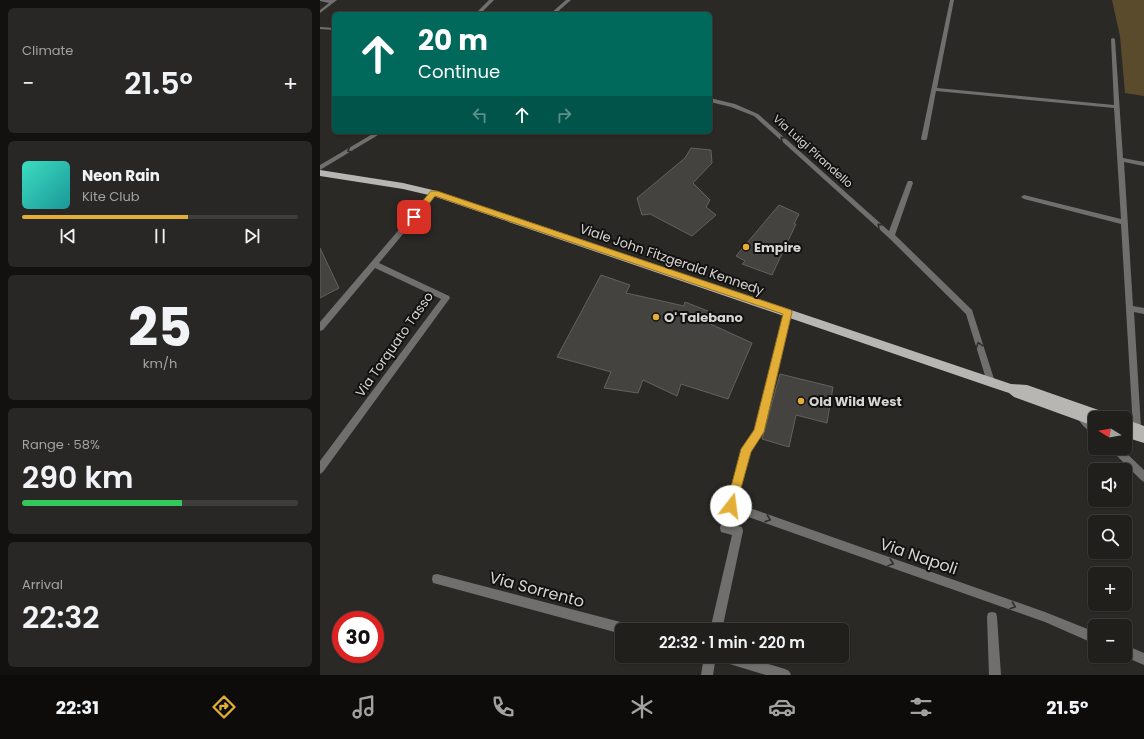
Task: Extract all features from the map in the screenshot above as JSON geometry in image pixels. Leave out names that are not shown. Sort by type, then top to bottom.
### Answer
[{"type":"main road","name":"Viale John Fitzgerald Kennedy","points":[[320,173],[403,186],[434,193],[1011,389],[1027,390],[1088,411]]},
{"type":"main road","name":"Viale John Fitzgerald Kennedy","points":[[1011,389],[1018,394],[1088,419]]},
{"type":"main road","points":[[1132,434],[1144,438]]},
{"type":"street","points":[[320,0],[333,1]]},
{"type":"street","points":[[479,12],[492,0]]},
{"type":"street","points":[[554,12],[569,0]]},
{"type":"street","points":[[924,138],[952,0]]},
{"type":"street","points":[[320,12],[333,1]]},
{"type":"street","points":[[320,28],[332,29]]},
{"type":"street","points":[[1113,39],[1129,308],[1140,430]]},
{"type":"street","points":[[935,89],[1117,107]]},
{"type":"street","name":"Via Luigi Pirandello","points":[[712,100],[738,107],[756,115],[891,236],[969,312],[991,382]]},
{"type":"street","points":[[320,168],[377,134]]},
{"type":"street","points":[[1120,159],[1144,164]]},
{"type":"street","points":[[891,236],[910,183]]},
{"type":"street","points":[[320,328],[434,193]]},
{"type":"street","points":[[1024,196],[1124,222]]},
{"type":"street","name":"Via Torquato Tasso","points":[[320,469],[446,298],[374,264]]},
{"type":"street","points":[[1129,308],[1144,311]]},
{"type":"street","points":[[718,623],[738,531],[725,528],[746,449],[759,432],[788,312]]},
{"type":"street","points":[[1080,416],[1088,423]]},
{"type":"street","points":[[1122,455],[1144,477]]},
{"type":"street","name":"Via Napoli","points":[[731,506],[1046,617],[1088,635]]},
{"type":"street","name":"Via Sorrento","points":[[437,579],[615,627]]},
{"type":"street","points":[[992,617],[995,675]]},
{"type":"street","points":[[1132,654],[1144,659]]},
{"type":"street","points":[[706,675],[709,663]]},
{"type":"street","points":[[746,663],[785,675]]},
{"type":"shaded area","points":[[1112,0],[1144,0],[1144,96],[1125,93],[1120,36]]},
{"type":"building","points":[[691,148],[711,150],[712,163],[693,183],[710,200],[706,207],[716,215],[692,236],[650,214],[642,215],[637,198],[685,158]]},
{"type":"building","points":[[779,205],[799,214],[794,224],[796,224],[772,275],[742,264],[745,261],[736,256]]},
{"type":"building","points":[[320,248],[339,288],[320,298]]},
{"type":"building","points":[[601,275],[630,285],[626,293],[684,306],[685,302],[708,311],[704,321],[752,343],[728,399],[681,384],[677,396],[643,380],[638,393],[604,388],[611,372],[557,357]]},
{"type":"building","name":"Old Wild West","points":[[780,374],[833,387],[827,423],[796,415],[789,447],[762,439]]},
{"type":"place","name":"Empire","points":[[746,247]]},
{"type":"place","name":"O' Talebano","points":[[656,317]]},
{"type":"place","name":"Old Wild West","points":[[801,401]]},
{"type":"route","points":[[414,217],[434,193],[788,312],[759,432],[746,449],[731,506]]}]
